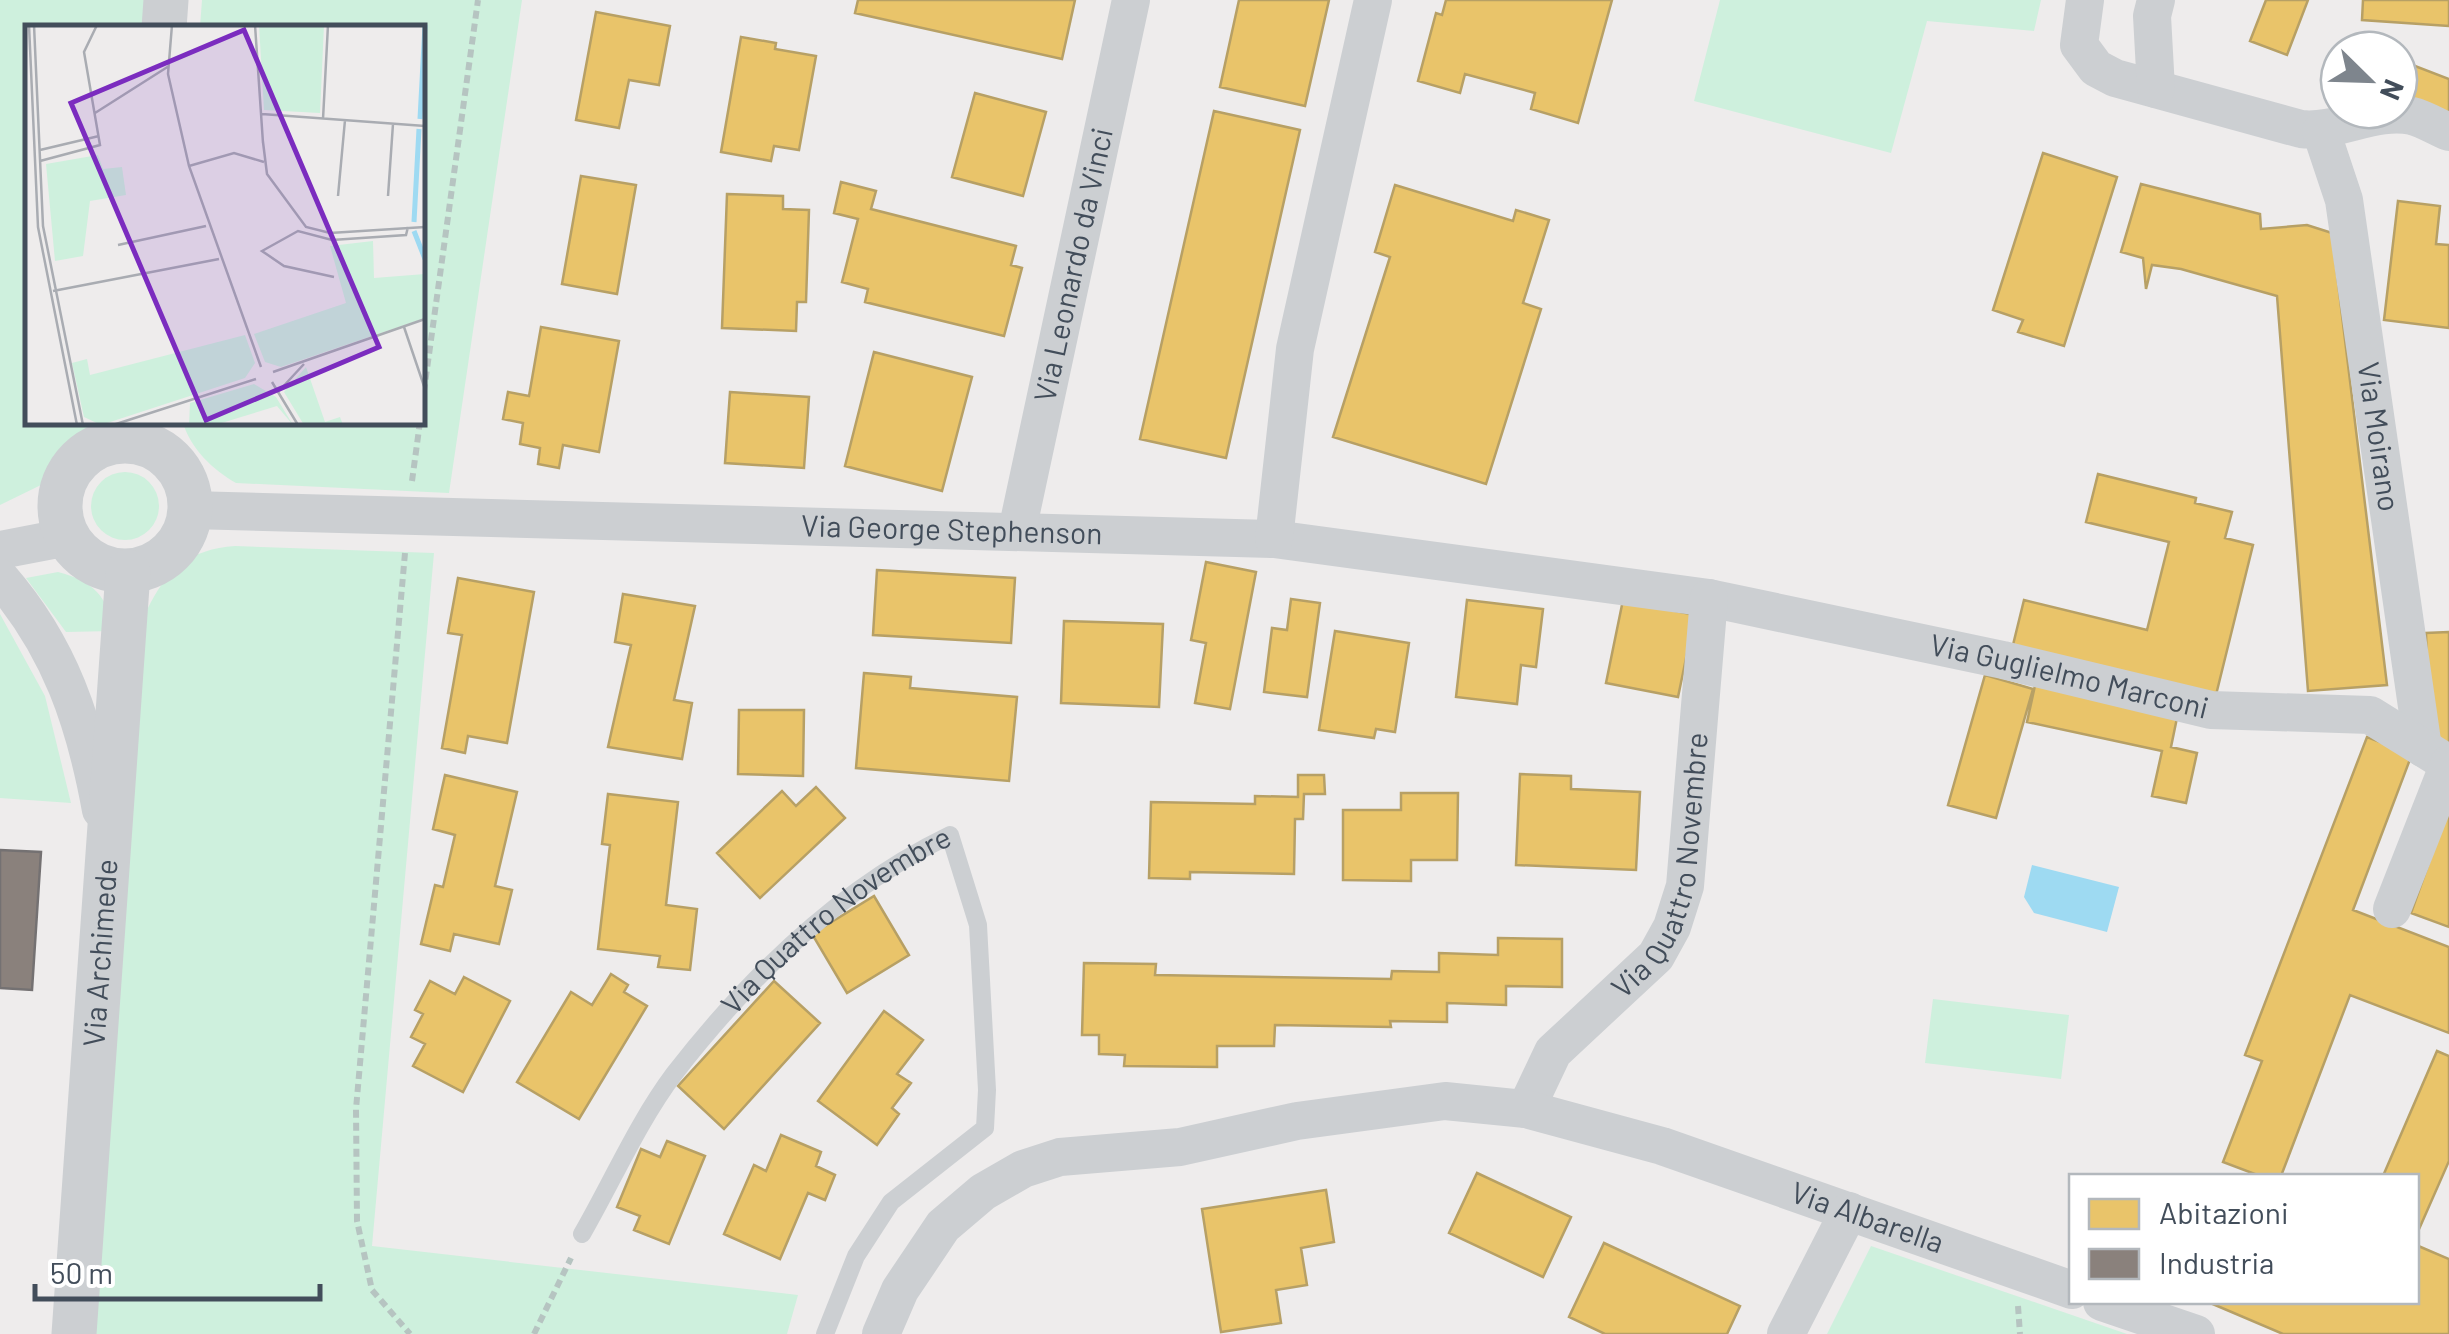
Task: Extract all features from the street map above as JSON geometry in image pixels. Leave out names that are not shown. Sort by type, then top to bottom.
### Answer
[{"type":"street","points":[[164,25],[166,0]]},
{"type":"street","name":"Via Leonardo da Vinci","points":[[1017,531],[1130,0]]},
{"type":"street","points":[[1274,539],[1295,349],[1373,0]]},
{"type":"street","points":[[2085,0],[2079,45],[2096,68],[2156,89],[2321,131],[2411,116],[2449,132]]},
{"type":"street","points":[[2156,0],[2152,16],[2156,89]]},
{"type":"street","name":"Via Moirano","points":[[2321,131],[2344,200],[2440,758]]},
{"type":"street","points":[[133,432],[168,456],[189,490],[190,510],[178,546],[164,559],[128,572],[92,563],[68,537],[61,518],[66,478],[93,449],[133,432]]},
{"type":"street","name":"Via George Stephenson","points":[[190,510],[1274,539],[1710,598]]},
{"type":"street","points":[[0,550],[68,537]]},
{"type":"street","name":"Via Archimede","points":[[74,1334],[128,572]]},
{"type":"street","points":[[0,578],[32,614],[70,684],[91,754],[107,846]]},
{"type":"street","name":"Via Guglielmo Marconi","points":[[1710,598],[2004,660],[2211,710],[2370,715],[2440,758]]},
{"type":"street","name":"Via Quattro Novembre","points":[[1530,1100],[1552,1052],[1626,988],[1656,956],[1672,927],[1685,886],[1710,598]]},
{"type":"street","points":[[2392,909],[2440,758]]},
{"type":"street","points":[[882,1334],[900,1290],[943,1226],[983,1192],[1023,1169],[1060,1158],[1180,1147],[1296,1120],[1342,1100],[1445,1083],[1488,1083],[1530,1100]]},
{"type":"street","name":"Via Albarella","points":[[1530,1100],[1592,1112],[1662,1146],[2069,1289]]},
{"type":"street","points":[[1786,1334],[1848,1211]]},
{"type":"street","points":[[2108,1304],[2196,1334]]},
{"type":"lane","name":"Via Quattro Novembre","points":[[582,1234],[673,1076],[792,942],[892,863],[950,836],[978,926],[987,1090],[985,1128],[891,1202],[856,1256],[825,1334]]},
{"type":"path","points":[[425,383],[478,0]]},
{"type":"path","points":[[410,1334],[372,1290],[365,1266],[356,1221],[356,1109],[408,514],[420,425]]},
{"type":"path","points":[[534,1334],[582,1234]]},
{"type":"green space","points":[[0,0],[150,0],[147,25],[25,25],[25,425],[92,425],[73,440],[41,485],[0,505]]},
{"type":"green space","points":[[202,0],[522,0],[449,493],[236,483],[219,472],[191,442],[184,425],[425,425],[425,25],[200,25]]},
{"type":"green space","points":[[1720,0],[2041,0],[2034,31],[1927,21],[1891,153],[1694,101]]},
{"type":"green space","points":[[125,472],[149,482],[159,506],[149,530],[125,540],[101,530],[91,506],[101,482]]},
{"type":"green space","points":[[235,546],[434,553],[372,1246],[798,1295],[787,1334],[85,1334],[147,610],[162,584],[181,564],[205,552]]},
{"type":"green space","points":[[58,572],[81,580],[97,592],[107,608],[113,631],[66,632],[26,578]]},
{"type":"green space","points":[[0,614],[45,696],[71,803],[0,798]]},
{"type":"green space","points":[[1933,999],[2069,1015],[2061,1079],[1925,1063]]},
{"type":"green space","points":[[1871,1246],[2127,1334],[1827,1334]]},
{"type":"water","points":[[2032,865],[2119,887],[2107,932],[2034,913],[2024,897]]},
{"type":"building: Abitazioni","points":[[858,0],[1075,0],[1062,59],[855,13]]},
{"type":"building: Abitazioni","points":[[1239,0],[1329,0],[1305,106],[1220,87]]},
{"type":"building: Abitazioni","points":[[1446,0],[1612,0],[1578,123],[1531,109],[1535,93],[1465,74],[1460,93],[1418,81],[1436,13],[1442,15]]},
{"type":"building: Abitazioni","points":[[2266,0],[2308,0],[2287,55],[2250,41]]},
{"type":"building: Abitazioni","points":[[2363,0],[2449,0],[2449,26],[2362,20]]},
{"type":"building: Abitazioni","points":[[596,12],[670,26],[659,85],[629,80],[619,128],[576,120]]},
{"type":"building: Abitazioni","points":[[741,37],[776,43],[775,49],[816,56],[799,150],[774,146],[771,161],[721,152]]},
{"type":"building: Abitazioni","points":[[2419,68],[2449,79],[2449,117],[2419,105]]},
{"type":"building: Abitazioni","points":[[975,93],[1046,112],[1023,196],[952,177]]},
{"type":"building: Abitazioni","points":[[1214,111],[1300,130],[1226,458],[1140,439]]},
{"type":"building: Abitazioni","points":[[2043,153],[2117,177],[2064,346],[2018,332],[2023,320],[1993,310]]},
{"type":"building: Abitazioni","points":[[581,176],[636,185],[617,294],[562,284]]},
{"type":"building: Abitazioni","points":[[841,182],[876,191],[871,209],[1016,246],[1011,265],[1022,268],[1004,336],[865,302],[868,289],[842,282],[858,219],[834,213]]},
{"type":"building: Abitazioni","points":[[2141,184],[2260,214],[2261,229],[2307,225],[2332,233],[2387,685],[2308,691],[2277,296],[2181,269],[2152,265],[2146,289],[2143,258],[2121,252]]},
{"type":"building: Abitazioni","points":[[1395,185],[1513,221],[1516,210],[1549,220],[1523,303],[1541,309],[1486,484],[1333,437],[1390,257],[1375,252]]},
{"type":"building: Abitazioni","points":[[727,194],[783,196],[783,209],[809,210],[806,302],[797,302],[796,331],[722,328]]},
{"type":"building: Abitazioni","points":[[2398,201],[2440,206],[2436,244],[2449,245],[2449,328],[2384,320]]},
{"type":"building: Abitazioni","points":[[541,327],[619,341],[599,452],[563,445],[559,468],[538,464],[540,448],[520,444],[523,423],[503,419],[508,392],[529,396]]},
{"type":"building: Abitazioni","points":[[874,352],[972,377],[942,491],[845,466]]},
{"type":"building: Abitazioni","points":[[730,392],[809,397],[804,468],[725,463]]},
{"type":"building: Abitazioni","points":[[2098,474],[2196,498],[2195,503],[2232,512],[2225,538],[2253,545],[2214,703],[2011,653],[2024,600],[2147,630],[2169,542],[2086,522]]},
{"type":"building: Abitazioni","points":[[1206,562],[1256,572],[1230,709],[1195,703],[1206,643],[1191,640]]},
{"type":"building: Abitazioni","points":[[877,570],[1015,578],[1011,643],[873,635]]},
{"type":"building: Abitazioni","points":[[458,578],[534,592],[507,743],[468,736],[465,753],[442,748],[462,635],[448,633]]},
{"type":"building: Abitazioni","points":[[623,594],[695,606],[674,700],[692,703],[682,759],[608,747],[631,645],[615,642]]},
{"type":"building: Abitazioni","points":[[1291,599],[1320,603],[1307,697],[1264,692],[1272,628],[1287,630]]},
{"type":"building: Abitazioni","points":[[1467,600],[1543,609],[1536,667],[1521,665],[1517,704],[1456,697]]},
{"type":"building: Abitazioni","points":[[1623,600],[1695,615],[1678,697],[1606,683]]},
{"type":"building: Abitazioni","points":[[1064,621],[1163,624],[1159,707],[1061,703]]},
{"type":"building: Abitazioni","points":[[1335,631],[1409,643],[1395,732],[1376,729],[1374,738],[1319,730]]},
{"type":"building: Abitazioni","points":[[2449,632],[2449,745],[2429,735],[2426,633]]},
{"type":"building: Abitazioni","points":[[864,673],[911,677],[910,688],[1017,697],[1009,781],[856,768]]},
{"type":"building: Abitazioni","points":[[1985,675],[2033,689],[1996,818],[1948,805]]},
{"type":"building: Abitazioni","points":[[2036,681],[2178,713],[2171,747],[2197,753],[2186,803],[2152,796],[2162,751],[2027,722]]},
{"type":"building: Abitazioni","points":[[739,710],[804,710],[803,776],[738,774]]},
{"type":"building: Abitazioni","points":[[2367,737],[2412,754],[2353,910],[2449,947],[2449,1033],[2350,995],[2282,1174],[2255,1174],[2223,1162],[2262,1061],[2245,1055]]},
{"type":"building: Abitazioni","points":[[1520,774],[1571,776],[1571,789],[1640,792],[1636,870],[1516,865]]},
{"type":"building: Abitazioni","points":[[445,775],[517,792],[495,886],[512,890],[499,944],[454,934],[450,951],[421,944],[435,885],[443,887],[455,835],[433,829]]},
{"type":"building: Abitazioni","points":[[1298,775],[1324,775],[1325,794],[1304,794],[1303,819],[1295,819],[1294,874],[1190,872],[1190,879],[1149,878],[1151,802],[1255,804],[1255,796],[1298,797]]},
{"type":"building: Abitazioni","points":[[816,787],[845,818],[760,898],[717,853],[782,791],[796,806]]},
{"type":"building: Abitazioni","points":[[1401,793],[1458,793],[1457,860],[1411,860],[1411,881],[1343,880],[1343,810],[1401,810]]},
{"type":"building: Abitazioni","points":[[608,794],[678,802],[666,905],[697,909],[690,970],[658,967],[660,956],[598,949],[610,845],[602,844]]},
{"type":"building: Abitazioni","points":[[2449,806],[2449,927],[2411,913]]},
{"type":"building: Abitazioni","points":[[874,896],[909,955],[847,993],[812,934]]},
{"type":"building: Abitazioni","points":[[1498,938],[1562,939],[1562,987],[1506,986],[1506,1005],[1447,1003],[1447,1022],[1390,1021],[1391,1027],[1275,1025],[1274,1046],[1217,1046],[1217,1067],[1124,1066],[1125,1055],[1099,1054],[1099,1035],[1082,1035],[1084,963],[1156,964],[1155,975],[1391,979],[1392,971],[1439,972],[1439,953],[1498,955]]},
{"type":"building: Abitazioni","points":[[611,974],[628,985],[624,992],[647,1006],[579,1119],[517,1082],[571,992],[592,1005]]},
{"type":"building: Abitazioni","points":[[464,977],[510,1001],[463,1092],[413,1066],[425,1044],[411,1037],[423,1014],[415,1010],[430,981],[455,994]]},
{"type":"building: Abitazioni","points":[[774,981],[820,1023],[724,1129],[678,1086]]},
{"type":"building: Abitazioni","points":[[884,1011],[923,1040],[897,1074],[911,1083],[892,1108],[899,1114],[877,1145],[818,1101]]},
{"type":"building: Abitazioni","points":[[2437,1051],[2449,1056],[2449,1161],[2419,1229],[2419,1174],[2384,1174]]},
{"type":"building: Abitazioni","points":[[781,1135],[821,1152],[816,1166],[835,1175],[825,1200],[808,1193],[780,1259],[724,1234],[754,1165],[766,1171]]},
{"type":"building: Abitazioni","points":[[667,1141],[705,1156],[669,1244],[634,1230],[640,1216],[617,1207],[641,1149],[660,1157]]},
{"type":"building: Abitazioni","points":[[1477,1173],[1571,1217],[1543,1277],[1449,1233]]},
{"type":"building: Abitazioni","points":[[1326,1190],[1334,1242],[1301,1248],[1307,1285],[1276,1290],[1281,1323],[1221,1332],[1202,1209]]},
{"type":"building: Abitazioni","points":[[1604,1243],[1740,1306],[1727,1334],[1605,1334],[1569,1317]]},
{"type":"building: Abitazioni","points":[[2419,1246],[2449,1259],[2449,1334],[2283,1334],[2213,1304],[2419,1304]]},
{"type":"building: Industria","points":[[0,850],[41,852],[32,990],[0,988]]}]
